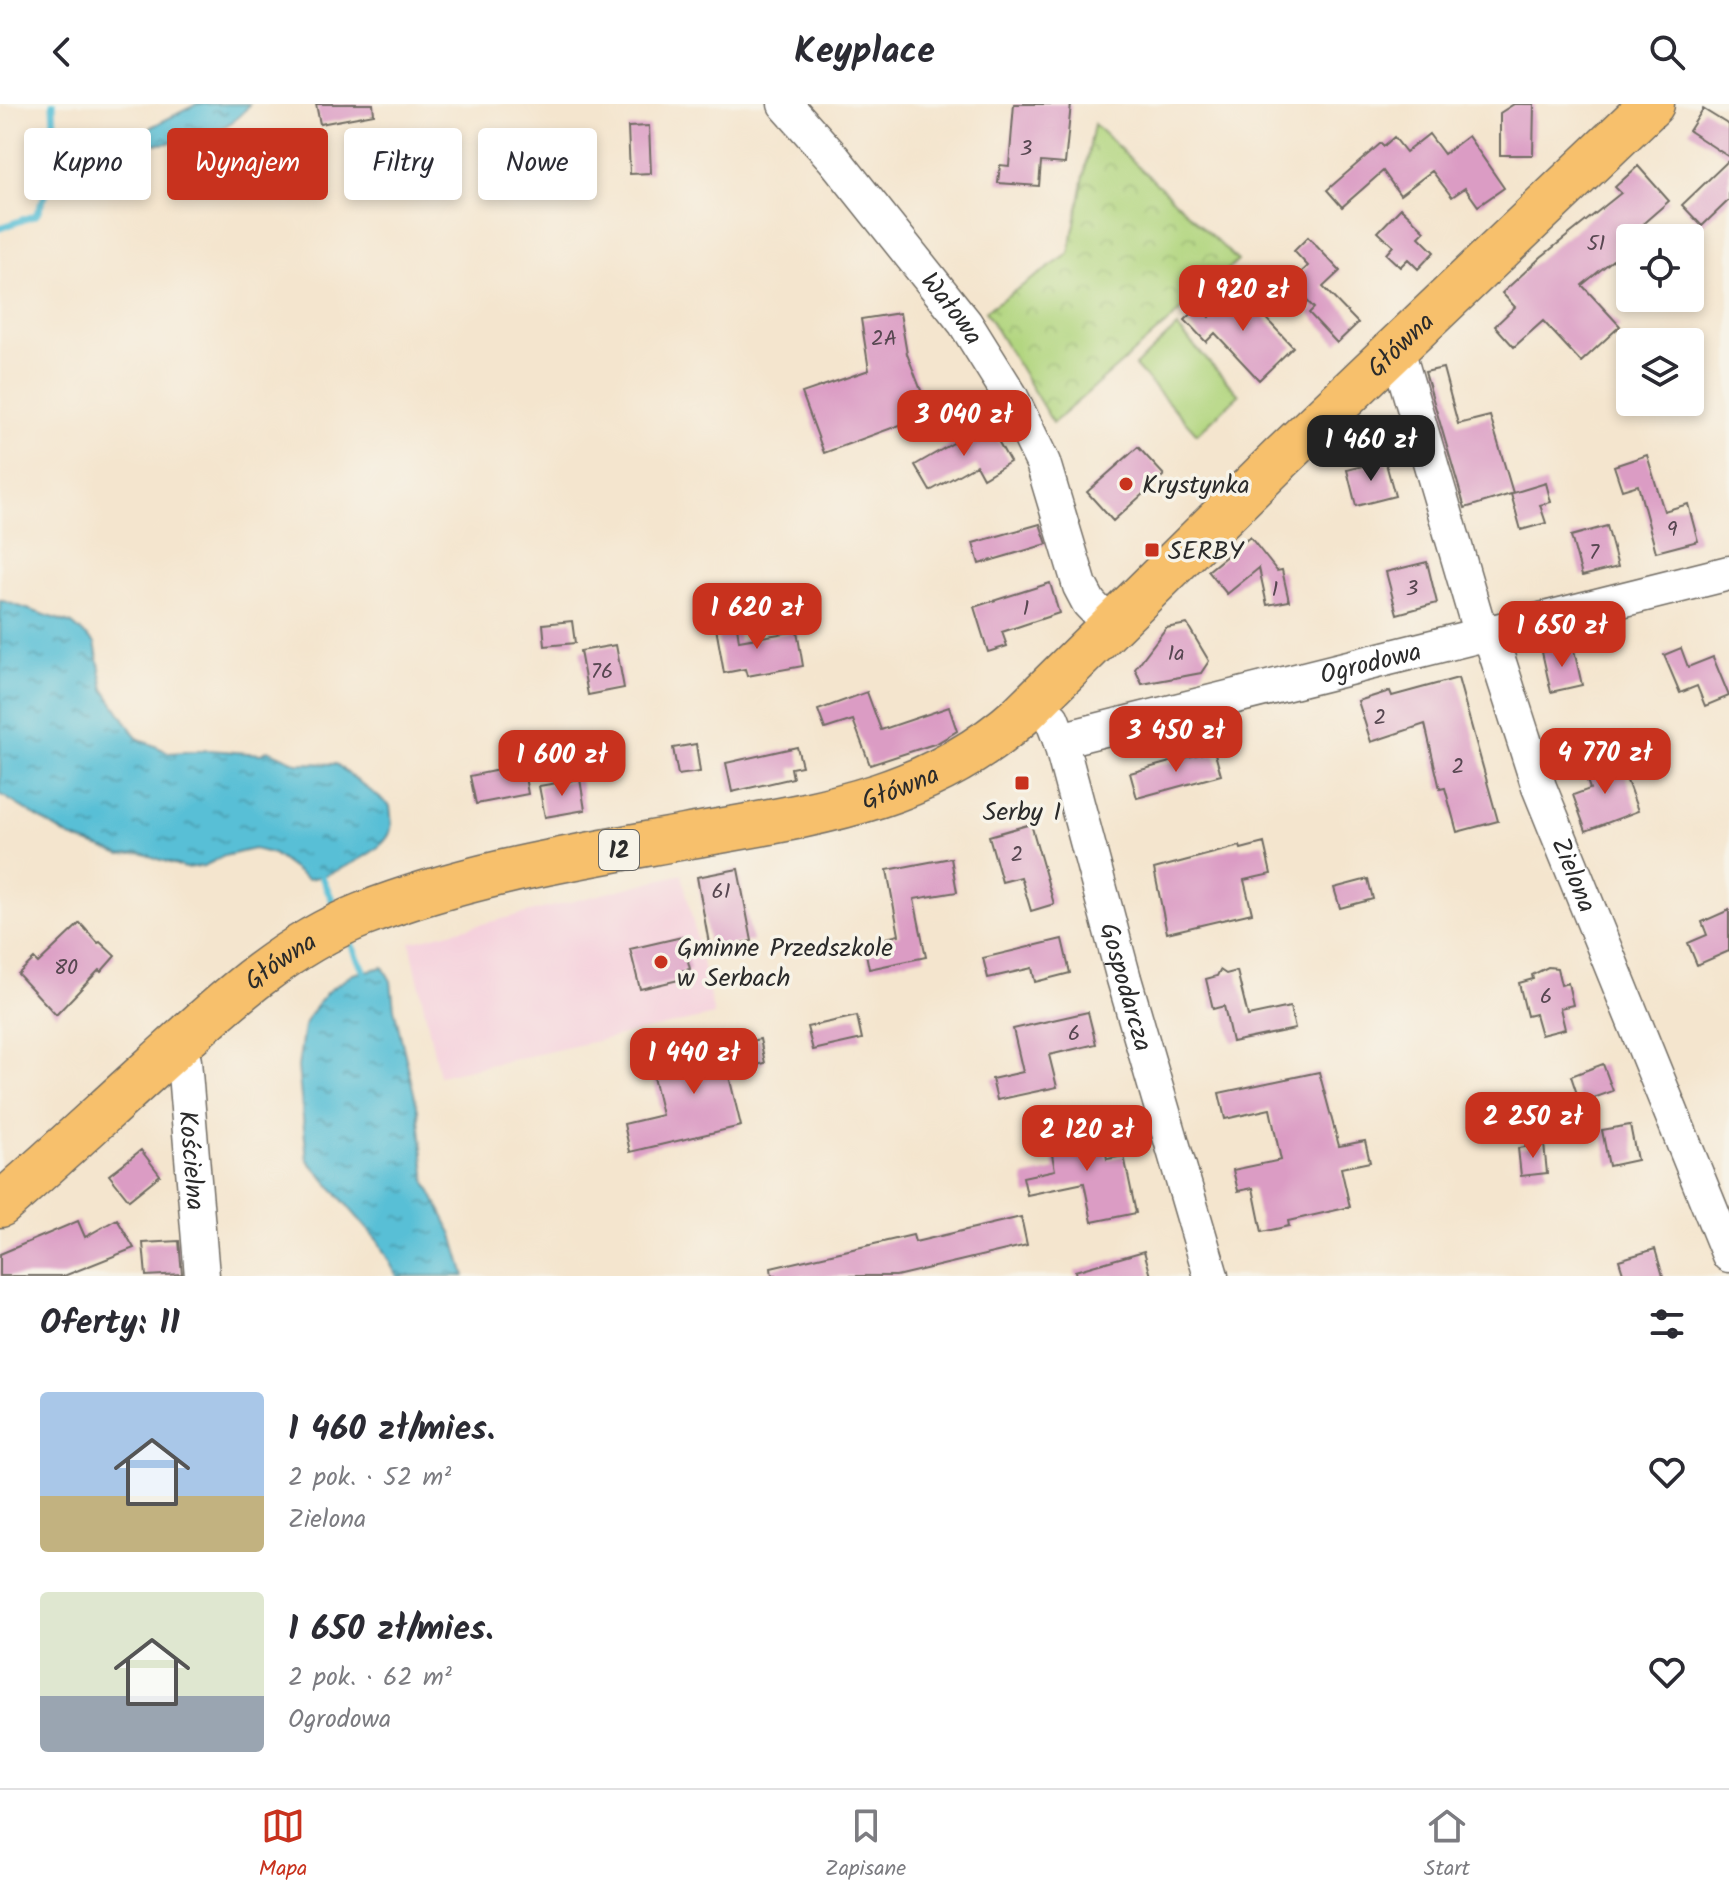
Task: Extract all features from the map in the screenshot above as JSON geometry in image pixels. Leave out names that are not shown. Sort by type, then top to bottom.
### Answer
[{"type":"main road","name":"Główna","points":[[0,1205],[172,1050],[272,965],[343,924],[431,890],[510,871],[761,824],[883,795],[964,760],[1001,733],[1036,700],[1281,458],[1652,104]]},
{"type":"street","name":"Wałowa","points":[[785,104],[834,159],[965,323],[1010,395],[1043,463],[1080,586],[1089,603],[1111,626]]},
{"type":"street","name":"Zielona","points":[[1397,349],[1476,618],[1494,647],[1539,787],[1729,1255]]},
{"type":"street","name":"Ogrodowa","points":[[1060,740],[1729,573]]},
{"type":"street","name":"Gospodarcza","points":[[1036,700],[1050,714],[1060,740],[1124,979],[1211,1276]]},
{"type":"street","name":"Kościelna","points":[[172,1050],[184,1061],[202,1276]]},
{"type":"shaded area","points":[[682,874],[714,1015],[439,1076],[410,942]]},
{"type":"green space","points":[[1094,124],[1238,261],[1053,423],[985,311],[1069,254]]},
{"type":"green space","points":[[1177,327],[1239,395],[1197,434],[1135,366]]},
{"type":"water","points":[[197,104],[249,104],[242,114],[221,128],[167,128],[167,143],[151,142],[151,127]]},
{"type":"water","points":[[0,600],[72,624],[95,643],[104,689],[137,738],[170,753],[209,750],[261,754],[268,750],[297,763],[336,764],[390,806],[391,827],[387,838],[350,864],[307,879],[273,854],[254,849],[224,856],[204,866],[185,868],[141,853],[121,855],[70,837],[0,794]]},
{"type":"water","points":[[383,967],[391,981],[394,1008],[418,1110],[426,1182],[453,1235],[465,1276],[397,1276],[378,1241],[307,1159],[298,1067],[304,1026],[327,992],[353,974]]},
{"type":"building","points":[[316,104],[373,104],[374,114],[320,124]]},
{"type":"building","points":[[1014,104],[1071,104],[1065,164],[1041,162],[1039,186],[998,183],[1000,165],[1009,166]]},
{"type":"building","points":[[1514,104],[1534,104],[1533,155],[1500,155],[1500,113]]},
{"type":"building","points":[[1703,109],[1729,125],[1729,157],[1689,131]]},
{"type":"building","points":[[649,126],[651,173],[630,174],[628,127]]},
{"type":"building","points":[[1429,134],[1444,154],[1468,136],[1504,188],[1478,206],[1465,188],[1452,197],[1432,171],[1400,195],[1383,171],[1342,207],[1327,190],[1381,143],[1384,146],[1394,137],[1406,152]]},
{"type":"building","points":[[1729,160],[1729,200],[1704,224],[1700,224],[1682,205]]},
{"type":"building","points":[[1638,166],[1669,201],[1643,224],[1616,224],[1616,257],[1582,285],[1620,326],[1581,362],[1543,321],[1514,347],[1495,326],[1515,307],[1502,293],[1541,257],[1621,193],[1615,187]]},
{"type":"building","points":[[1401,208],[1425,231],[1419,237],[1434,252],[1418,269],[1408,259],[1400,267],[1386,254],[1393,246],[1378,232]]},
{"type":"building","points":[[1308,237],[1340,271],[1323,287],[1358,323],[1337,343],[1309,313],[1314,308],[1290,283],[1308,266],[1294,251]]},
{"type":"building","points":[[1238,289],[1293,347],[1259,380],[1215,333],[1206,342],[1185,320],[1200,306],[1209,317]]},
{"type":"building","points":[[900,313],[907,354],[930,414],[824,453],[802,393],[869,370],[861,319]]},
{"type":"building","points":[[1443,368],[1458,424],[1490,416],[1513,493],[1546,483],[1551,502],[1540,505],[1546,523],[1521,530],[1511,494],[1465,508],[1425,372]]},
{"type":"building","points":[[988,423],[1010,462],[983,478],[976,465],[930,491],[915,465]]},
{"type":"building","name":"Krystynka","points":[[1138,447],[1164,475],[1113,521],[1087,492]]},
{"type":"building","points":[[1647,455],[1664,511],[1688,504],[1698,541],[1656,552],[1638,485],[1622,490],[1614,466]]},
{"type":"building","points":[[1385,460],[1395,496],[1356,506],[1347,470]]},
{"type":"building","points":[[1040,524],[1047,544],[979,564],[973,543]]},
{"type":"building","points":[[1607,526],[1618,567],[1582,576],[1571,536]]},
{"type":"building","points":[[1250,537],[1277,571],[1282,570],[1289,601],[1267,605],[1259,568],[1227,594],[1208,571]]},
{"type":"building","points":[[1427,562],[1437,603],[1397,614],[1386,572]]},
{"type":"building","points":[[1050,583],[1059,613],[1002,632],[1007,646],[988,652],[974,607]]},
{"type":"building","points":[[736,619],[739,641],[797,631],[803,666],[747,676],[745,669],[724,673],[715,622]]},
{"type":"building","points":[[572,621],[575,643],[545,646],[543,624]]},
{"type":"building","points":[[1187,624],[1209,661],[1201,673],[1142,684],[1135,669],[1166,628]]},
{"type":"building","points":[[616,645],[624,688],[588,695],[580,651]]},
{"type":"building","points":[[1573,646],[1582,685],[1551,692],[1542,652]]},
{"type":"building","points":[[1681,648],[1688,667],[1713,657],[1729,696],[1705,706],[1697,686],[1680,693],[1664,655]]},
{"type":"building","points":[[1458,678],[1498,821],[1457,832],[1445,788],[1440,789],[1425,724],[1371,742],[1358,701],[1390,691],[1392,696]]},
{"type":"building","points":[[867,692],[881,730],[949,707],[957,731],[937,743],[870,765],[853,720],[825,729],[818,710]]},
{"type":"building","points":[[696,744],[700,772],[678,775],[673,748]]},
{"type":"building","points":[[797,747],[802,766],[791,768],[793,778],[732,792],[726,763]]},
{"type":"building","points":[[1214,750],[1221,775],[1137,798],[1130,773]]},
{"type":"building","points":[[1619,759],[1638,811],[1586,831],[1573,795],[1590,789],[1584,772]]},
{"type":"building","points":[[523,765],[528,794],[476,804],[470,776]]},
{"type":"building","points":[[580,779],[585,810],[545,817],[539,786]]},
{"type":"building","points":[[1031,824],[1054,904],[1031,911],[1021,877],[1002,882],[989,836]]},
{"type":"building","points":[[1264,843],[1271,874],[1244,880],[1252,913],[1167,933],[1154,869],[1240,846],[1241,849]]},
{"type":"building","points":[[951,858],[957,892],[914,899],[926,957],[869,969],[864,943],[899,935],[887,870]]},
{"type":"building","points":[[738,869],[752,941],[710,949],[697,877]]},
{"type":"building","points":[[1368,879],[1373,899],[1340,908],[1334,888]]},
{"type":"building","points":[[1729,910],[1729,951],[1697,965],[1688,943],[1707,935],[1702,922]]},
{"type":"building","points":[[80,923],[115,956],[56,1015],[18,974],[34,959],[38,963]]},
{"type":"building","name":"Gminne Przedszkole w Serbach","points":[[682,937],[690,969],[681,971],[683,979],[640,989],[630,949]]},
{"type":"building","points":[[1062,939],[1070,973],[1035,982],[1032,968],[988,978],[983,958]]},
{"type":"building","points":[[1548,967],[1557,968],[1561,985],[1568,983],[1573,1005],[1560,1008],[1565,1029],[1541,1035],[1535,1014],[1527,1016],[1519,983],[1533,979],[1532,975]]},
{"type":"building","points":[[1220,970],[1226,974],[1237,971],[1248,1016],[1290,1007],[1295,1029],[1232,1042],[1224,1006],[1213,1009],[1206,979],[1217,976]]},
{"type":"building","points":[[1088,1012],[1096,1044],[1049,1055],[1057,1087],[997,1100],[992,1079],[1023,1072],[1013,1029]]},
{"type":"building","points":[[857,1016],[862,1039],[813,1050],[807,1027]]},
{"type":"building","points":[[760,1039],[765,1063],[728,1072],[741,1126],[630,1152],[624,1124],[662,1115],[650,1064]]},
{"type":"building","points":[[1603,1064],[1613,1091],[1580,1103],[1571,1076]]},
{"type":"building","points":[[1319,1072],[1339,1146],[1365,1141],[1370,1162],[1341,1168],[1350,1207],[1288,1221],[1289,1226],[1262,1232],[1253,1188],[1238,1191],[1233,1170],[1281,1160],[1270,1109],[1225,1119],[1219,1093]]},
{"type":"building","points":[[1100,1124],[1107,1159],[1124,1156],[1136,1213],[1092,1222],[1084,1183],[1027,1195],[1023,1177],[1055,1170],[1048,1134]]},
{"type":"building","points":[[1630,1125],[1637,1160],[1609,1166],[1602,1130]]},
{"type":"building","points":[[1544,1144],[1547,1173],[1521,1176],[1518,1148]]},
{"type":"building","points":[[141,1150],[160,1175],[129,1200],[109,1175]]},
{"type":"building","points":[[1021,1217],[1027,1245],[896,1276],[772,1276],[771,1268],[913,1235],[915,1242]]},
{"type":"building","points":[[117,1219],[134,1248],[64,1276],[0,1276],[0,1254],[78,1221],[85,1237]]},
{"type":"building","points":[[179,1241],[182,1274],[146,1276],[143,1243]]},
{"type":"building","points":[[1655,1249],[1663,1276],[1624,1276],[1619,1260]]},
{"type":"building","points":[[1144,1251],[1151,1276],[1076,1276],[1075,1271]]},
{"type":"waterway","points":[[0,228],[36,215],[56,172],[53,104]]},
{"type":"waterway","points":[[322,877],[337,911]]},
{"type":"waterway","points":[[348,937],[364,972]]},
{"type":"place","name":"Krystynka","points":[[1126,484]]},
{"type":"place","name":"SERBY","points":[[1152,550]]},
{"type":"place","name":"Serby I","points":[[1022,783]]},
{"type":"place","name":"Gminne Przedszkole w Serbach","points":[[661,962]]}]
